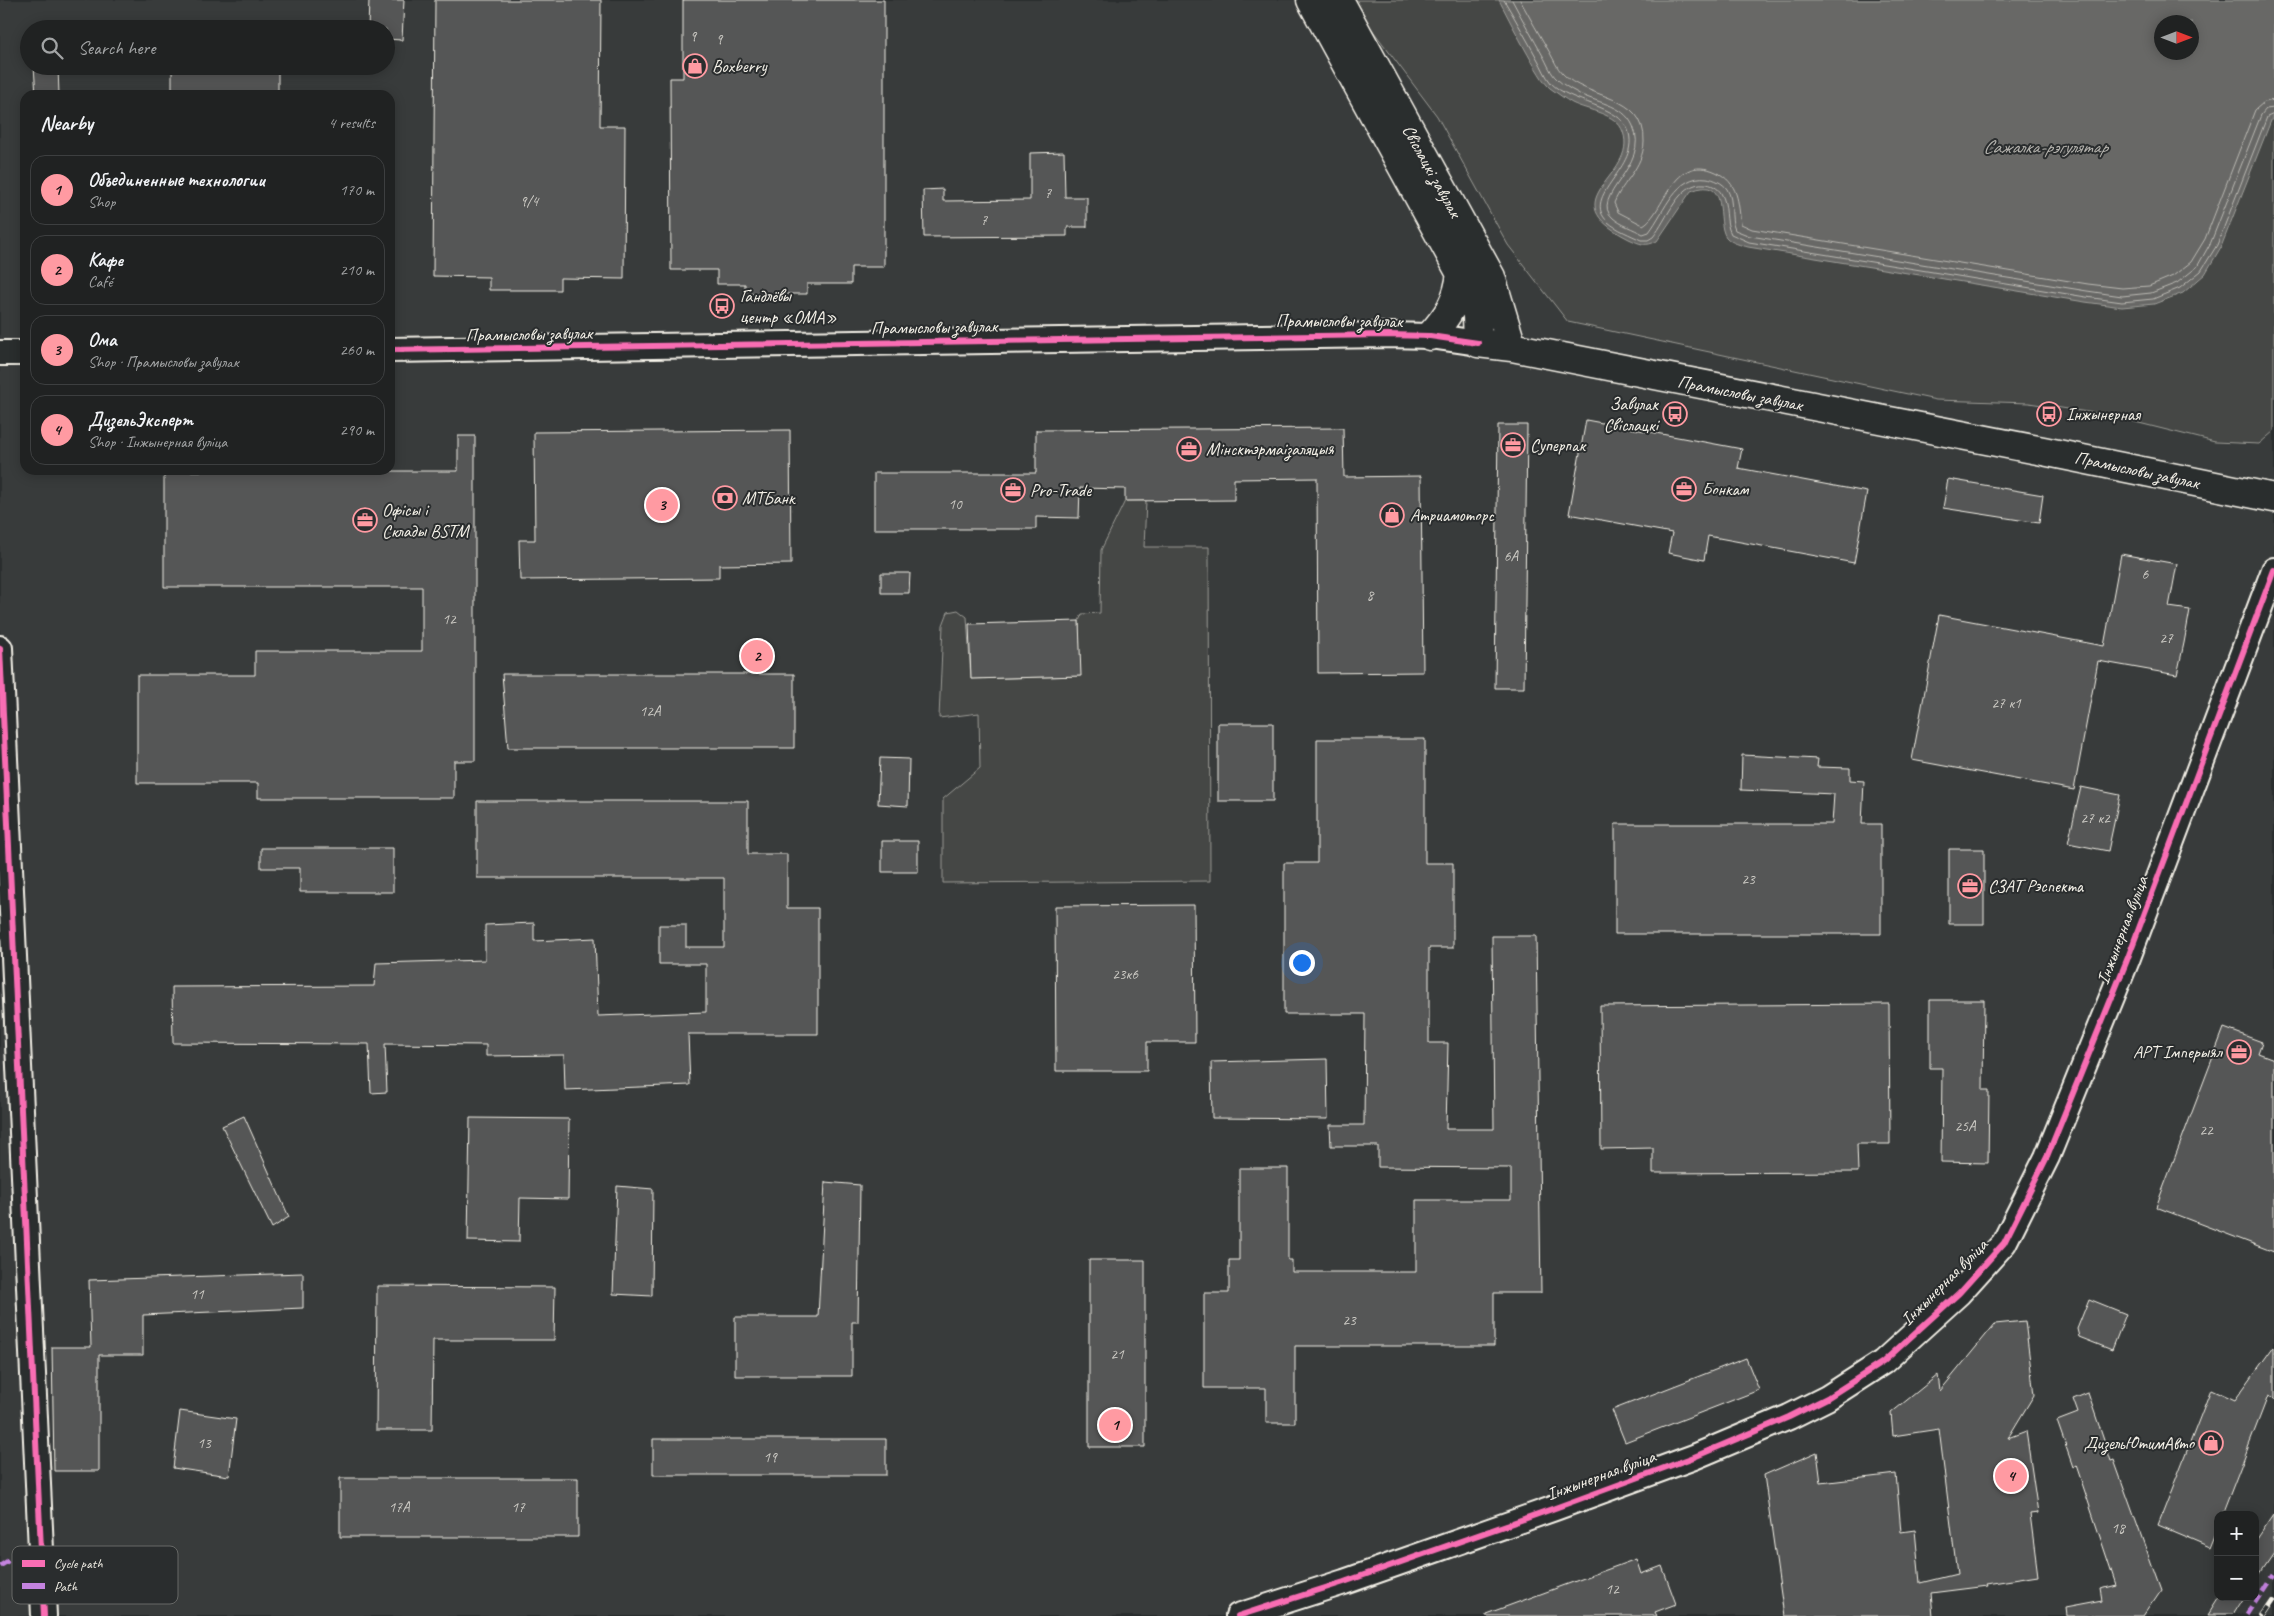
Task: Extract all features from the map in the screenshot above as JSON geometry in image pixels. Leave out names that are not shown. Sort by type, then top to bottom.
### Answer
[{"type":"main road","name":"Свіслацкі завулак","points":[[1311,0],[1472,294],[1477,316],[1478,343]]},
{"type":"main road","name":"Свіслацкі завулак","points":[[1339,0],[1491,278],[1512,347]]},
{"type":"main road","points":[[1430,336],[1450,311],[1459,293],[1461,273]]},
{"type":"main road","name":"Прамысловы завулак","points":[[1478,343],[1512,347],[2274,498]]},
{"type":"street","name":"Прамысловы завулак","points":[[395,350],[1339,336],[1430,336],[1478,343]]},
{"type":"street","points":[[0,353],[20,353]]},
{"type":"street","name":"Інжынерная вуліца","points":[[1238,1616],[1555,1508],[1694,1457],[1789,1417],[1827,1398],[1883,1362],[1959,1293],[2004,1242],[2047,1157],[2127,960],[2274,570]]},
{"type":"street","points":[[0,648],[41,1546]]},
{"type":"shaded area","points":[[0,0],[2274,0],[2274,1616],[0,1616]]},
{"type":"shaded area","points":[[1354,0],[2274,0],[2274,431],[2259,444],[2215,442],[2107,415],[2029,403],[1936,400],[1568,322],[1508,245],[1437,116],[1362,16]]},
{"type":"shaded area","points":[[1125,501],[1146,501],[1144,547],[1209,547],[1210,881],[943,883],[943,799],[980,768],[979,713],[939,718],[943,625],[948,612],[958,610],[967,617],[971,679],[1080,676],[1079,621],[1082,614],[1100,613],[1101,550]]},
{"type":"water","name":"Сажалка-рэгулятар","points":[[1499,0],[2274,0],[2274,113],[2221,247],[2205,274],[2183,293],[2154,304],[2122,307],[1748,247],[1733,242],[1726,237],[1717,195],[1712,189],[1704,188],[1691,191],[1657,241],[1650,244],[1636,242],[1606,224],[1596,211],[1596,199],[1619,162],[1625,148],[1623,132],[1620,126],[1601,113],[1572,103],[1550,88],[1532,61]]},
{"type":"building","points":[[369,0],[404,0],[402,40],[395,40],[395,20],[368,20]]},
{"type":"building","points":[[435,0],[601,0],[600,126],[625,126],[624,279],[560,278],[560,290],[489,290],[489,277],[433,276]]},
{"type":"building","points":[[683,0],[884,0],[884,267],[851,267],[851,284],[807,284],[807,294],[745,294],[745,284],[717,284],[717,270],[671,270],[670,78],[683,78]]},
{"type":"building","points":[[35,75],[58,75],[59,90],[36,90]]},
{"type":"building","points":[[172,75],[278,75],[278,90],[172,90]]},
{"type":"building","points":[[1064,152],[1065,197],[1087,197],[1087,227],[1067,227],[1067,236],[924,237],[923,190],[943,189],[943,201],[1030,200],[1030,153]]},
{"type":"building","points":[[1586,420],[1742,449],[1738,468],[1867,492],[1854,563],[1708,536],[1704,560],[1668,553],[1672,533],[1569,514]]},
{"type":"building","points":[[1498,425],[1527,425],[1524,688],[1495,688]]},
{"type":"building","points":[[1343,428],[1344,477],[1421,476],[1423,672],[1318,673],[1317,478],[1234,479],[1234,500],[1125,501],[1125,489],[1080,488],[1079,518],[1036,517],[1036,529],[874,529],[874,473],[1036,473],[1036,430]]},
{"type":"building","points":[[790,430],[791,564],[719,565],[719,578],[520,580],[519,540],[535,540],[534,432]]},
{"type":"building","points":[[458,436],[475,436],[475,761],[454,761],[454,798],[258,798],[258,783],[137,783],[137,675],[255,675],[255,651],[422,651],[422,587],[164,587],[164,475],[395,475],[395,471],[458,471]]},
{"type":"building","points":[[1948,479],[2043,495],[2039,523],[1943,508]]},
{"type":"building","points":[[2121,554],[2177,564],[2169,607],[2190,610],[2184,643],[2177,675],[2098,661],[2074,790],[1912,760],[1939,615],[2104,646]]},
{"type":"building","points":[[881,573],[910,573],[909,593],[881,593]]},
{"type":"building","points":[[1079,621],[1081,676],[971,679],[969,624]]},
{"type":"building","points":[[502,674],[794,674],[794,748],[508,748]]},
{"type":"building","points":[[1218,723],[1273,723],[1273,801],[1218,801]]},
{"type":"building","points":[[1317,739],[1425,739],[1425,863],[1453,863],[1453,948],[1429,948],[1429,1043],[1448,1043],[1446,1129],[1494,1129],[1492,936],[1536,936],[1541,1293],[1494,1293],[1494,1346],[1295,1346],[1295,1423],[1266,1423],[1266,1388],[1204,1388],[1204,1293],[1229,1293],[1229,1260],[1239,1260],[1239,1168],[1288,1168],[1288,1260],[1292,1260],[1292,1272],[1416,1272],[1416,1200],[1511,1200],[1511,1168],[1378,1167],[1378,1146],[1331,1146],[1330,1125],[1364,1125],[1365,1014],[1284,1014],[1284,863],[1317,863]]},
{"type":"building","points":[[1742,755],[1818,759],[1817,767],[1850,768],[1850,780],[1864,781],[1862,824],[1881,824],[1881,934],[1615,934],[1615,824],[1832,824],[1834,794],[1741,790]]},
{"type":"building","points":[[880,758],[909,759],[908,806],[878,804]]},
{"type":"building","points":[[2081,787],[2120,795],[2108,851],[2068,843]]},
{"type":"building","points":[[477,801],[748,801],[748,854],[787,854],[787,908],[818,908],[818,1034],[688,1034],[690,1085],[565,1090],[564,1055],[486,1056],[486,1045],[385,1044],[387,1092],[371,1093],[369,1044],[173,1043],[172,987],[374,986],[376,963],[485,960],[485,925],[534,923],[534,941],[595,938],[598,1016],[706,1012],[706,964],[659,964],[659,925],[686,925],[686,947],[724,947],[724,878],[477,878]]},
{"type":"building","points":[[882,841],[918,841],[918,872],[882,872]]},
{"type":"building","points":[[261,848],[393,848],[393,892],[300,892],[300,868],[261,868]]},
{"type":"building","points":[[1949,849],[1984,849],[1984,924],[1949,924]]},
{"type":"building","points":[[1194,905],[1195,1042],[1147,1042],[1147,1071],[1056,1071],[1055,906]]},
{"type":"building","points":[[1930,1000],[1984,1000],[1983,1090],[1989,1090],[1988,1163],[1941,1162],[1942,1068],[1930,1068]]},
{"type":"building","points":[[1889,1004],[1890,1144],[1857,1144],[1858,1172],[1653,1173],[1653,1148],[1601,1149],[1600,1006]]},
{"type":"building","points":[[2224,1028],[2262,1042],[2258,1053],[2274,1059],[2274,1252],[2156,1207]]},
{"type":"building","points":[[1327,1059],[1328,1119],[1212,1118],[1211,1062]]},
{"type":"building","points":[[244,1116],[289,1217],[272,1228],[222,1126]]},
{"type":"building","points":[[470,1118],[569,1119],[568,1199],[520,1198],[519,1242],[468,1241]]},
{"type":"building","points":[[825,1182],[860,1185],[858,1322],[852,1322],[852,1376],[735,1376],[735,1317],[818,1317]]},
{"type":"building","points":[[617,1186],[653,1189],[652,1296],[613,1294]]},
{"type":"building","points":[[1089,1260],[1145,1260],[1145,1447],[1089,1447]]},
{"type":"building","points":[[303,1273],[303,1308],[143,1315],[143,1355],[99,1355],[99,1471],[54,1471],[52,1347],[91,1347],[89,1280]]},
{"type":"building","points":[[377,1286],[555,1287],[554,1340],[433,1340],[432,1430],[376,1430]]},
{"type":"building","points":[[2089,1299],[2126,1314],[2112,1350],[2079,1337],[2077,1329]]},
{"type":"building","points":[[2025,1321],[2034,1395],[2008,1438],[2026,1431],[2038,1513],[2030,1514],[2038,1576],[1986,1584],[1987,1586],[1931,1593],[1933,1616],[1784,1616],[1764,1475],[1817,1452],[1821,1483],[1896,1474],[1901,1532],[1915,1530],[1920,1583],[1957,1574],[1939,1429],[1893,1436],[1891,1413],[1938,1375],[1940,1391],[1995,1324]]},
{"type":"building","points":[[2274,1346],[2274,1400],[2268,1396],[2224,1511],[2214,1511],[2214,1537],[2210,1547],[2158,1525],[2211,1389],[2235,1400]]},
{"type":"building","points":[[1746,1358],[1759,1390],[1625,1442],[1612,1410]]},
{"type":"building","points":[[2088,1393],[2111,1461],[2114,1460],[2161,1591],[2144,1616],[2066,1616],[2065,1608],[2102,1601],[2100,1589],[2116,1585],[2076,1465],[2073,1467],[2057,1421],[2078,1413],[2073,1399]]},
{"type":"building","points":[[180,1411],[236,1419],[229,1476],[173,1468]]},
{"type":"building","points":[[653,1439],[886,1439],[886,1475],[653,1475]]},
{"type":"building","points":[[340,1478],[578,1478],[578,1537],[340,1537]]},
{"type":"building","points":[[2274,1514],[2274,1553],[2259,1575],[2259,1556],[2259,1536]]},
{"type":"building","points":[[1636,1559],[1641,1574],[1662,1566],[1676,1604],[1655,1612],[1657,1616],[1486,1616],[1486,1614]]},
{"type":"building","points":[[2216,1601],[2241,1601],[2232,1616],[2207,1616]]},
{"type":"railway","points":[[2263,1616],[2274,1600]]},
{"type":"marked path","points":[[0,1566],[12,1558]]},
{"type":"marked path","points":[[2247,1616],[2274,1575]]},
{"type":"cycle path","points":[[395,350],[1388,335],[1430,336],[1478,343]]},
{"type":"cycle path","points":[[1238,1616],[1344,1582],[1555,1508],[1694,1457],[1789,1417],[1827,1398],[1883,1362],[1959,1293],[2004,1243],[2047,1157],[2127,960],[2274,570]]},
{"type":"cycle path","points":[[0,648],[41,1546]]},
{"type":"cycle path","points":[[43,1604],[44,1616]]},
{"type":"place","name":"Boxberry","points":[[695,66]]},
{"type":"place","name":"Гандлёвы центр «ОМА»","points":[[722,306]]},
{"type":"place","name":"Завулак Свіслацкі","points":[[1675,414]]},
{"type":"place","name":"Інжынерная","points":[[2049,414]]},
{"type":"place","name":"Суперпак","points":[[1513,445]]},
{"type":"place","name":"Мінсктэрмаізаляцыя","points":[[1189,449]]},
{"type":"place","name":"Бонкам","points":[[1684,489]]},
{"type":"place","name":"Pro-Trade","points":[[1013,490]]},
{"type":"place","name":"МТБанк","points":[[725,498]]},
{"type":"place","name":"Ома","points":[[662,505]]},
{"type":"place","name":"Атриамоторс","points":[[1392,515]]},
{"type":"place","name":"Офісы і Склады BSTM","points":[[365,520]]},
{"type":"place","name":"Кафе","points":[[757,656]]},
{"type":"place","name":"СЗАТ Рэспекта","points":[[1970,886]]},
{"type":"place","name":"АРТ Імперыял","points":[[2239,1052]]},
{"type":"place","name":"Объединенные технологии","points":[[1115,1425]]},
{"type":"place","name":"ДизельЮтимАвто","points":[[2211,1443]]},
{"type":"place","name":"ДизельЭксперт","points":[[2011,1476]]}]
